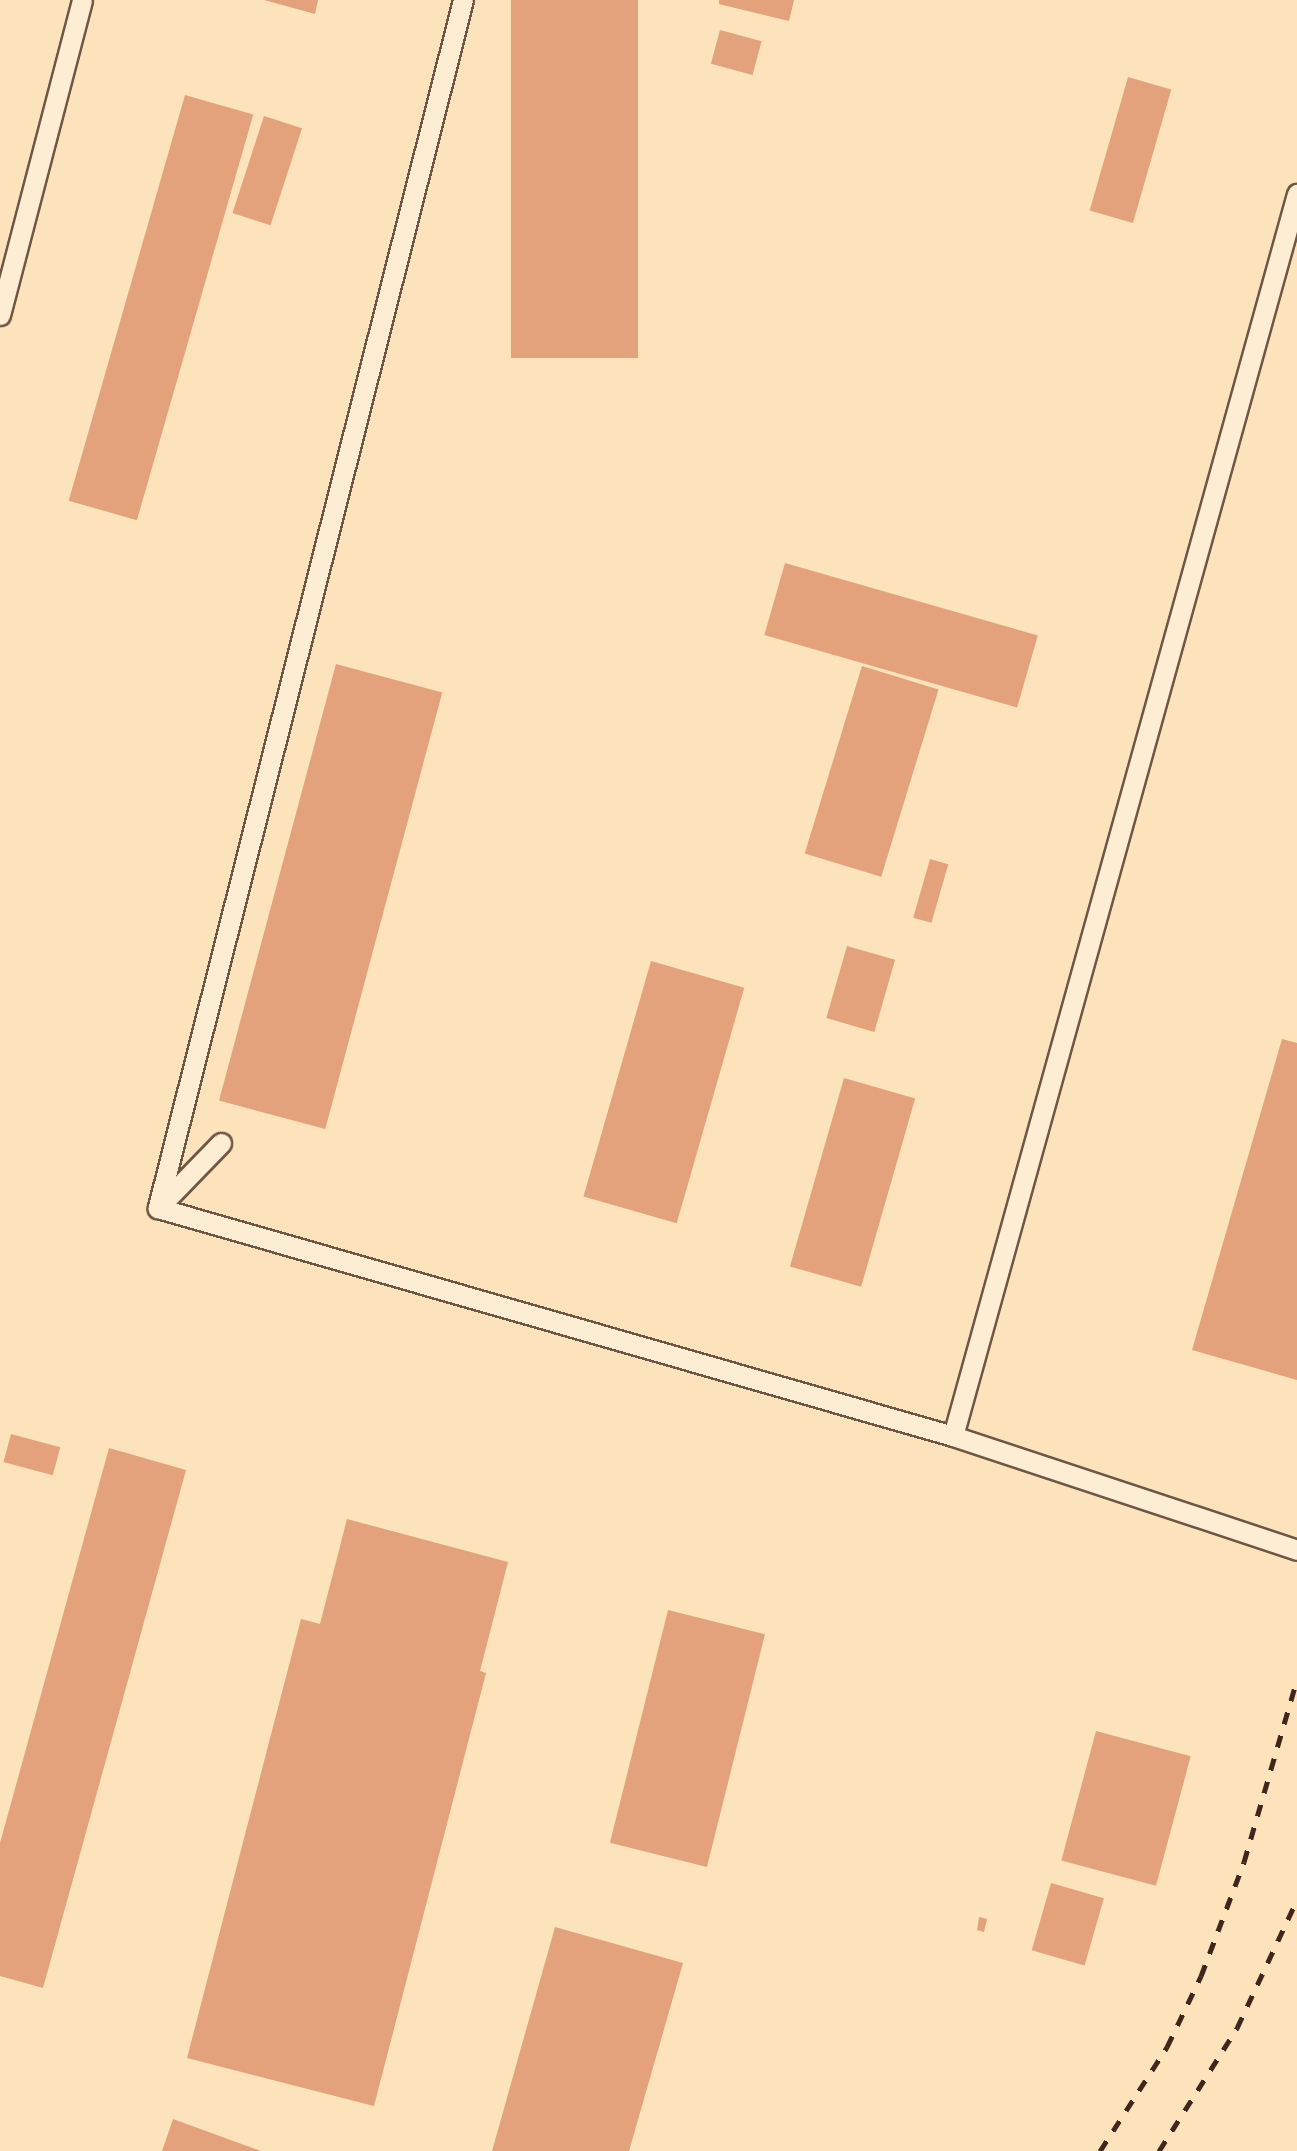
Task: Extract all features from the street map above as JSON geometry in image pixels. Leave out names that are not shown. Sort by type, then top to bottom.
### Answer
[{"type":"lane","points":[[0,315],[82,0]]},
{"type":"lane","points":[[158,1208],[463,0]]},
{"type":"lane","points":[[953,1436],[1297,194]]},
{"type":"lane","points":[[158,1208],[220,1143]]},
{"type":"lane","points":[[158,1208],[953,1436],[1297,1550]]},
{"type":"building","points":[[264,0],[318,0],[315,14]]},
{"type":"building","points":[[511,0],[638,0],[638,358],[511,358]]},
{"type":"building","points":[[719,0],[794,0],[789,21],[719,4]]},
{"type":"building","points":[[720,30],[762,41],[752,75],[711,64]]},
{"type":"building","points":[[1128,77],[1171,89],[1133,223],[1090,211]]},
{"type":"building","points":[[185,95],[253,115],[137,520],[69,501]]},
{"type":"building","points":[[264,116],[302,128],[271,225],[232,213]]},
{"type":"building","points":[[785,563],[1038,635],[1017,708],[764,635]]},
{"type":"building","points":[[336,664],[442,692],[325,1129],[219,1101]]},
{"type":"building","points":[[862,666],[939,689],[881,877],[805,853]]},
{"type":"building","points":[[930,859],[948,864],[931,923],[913,918]]},
{"type":"building","points":[[847,946],[895,960],[874,1032],[826,1018]]},
{"type":"building","points":[[651,961],[744,988],[677,1223],[583,1197]]},
{"type":"building","points":[[1282,1039],[1297,1043],[1297,1380],[1192,1350]]},
{"type":"building","points":[[844,1078],[915,1098],[861,1287],[790,1266]]},
{"type":"building","points":[[11,1434],[60,1447],[53,1475],[3,1462]]},
{"type":"building","points":[[109,1448],[186,1470],[43,1988],[0,1976],[0,1843]]},
{"type":"building","points":[[347,1519],[508,1562],[480,1671],[486,1673],[374,2106],[187,2058],[301,1619],[320,1624]]},
{"type":"building","points":[[668,1610],[765,1634],[707,1867],[610,1843]]},
{"type":"building","points":[[1096,1731],[1191,1756],[1156,1886],[1061,1860]]},
{"type":"building","points":[[1051,1883],[1104,1898],[1085,1965],[1032,1950]]},
{"type":"building","points":[[979,1917],[987,1919],[984,1932],[977,1930]]},
{"type":"building","points":[[555,1927],[683,1963],[629,2151],[492,2151]]},
{"type":"building","points":[[173,2119],[261,2151],[162,2151]]},
{"type":"railway","points":[[1100,2151],[1167,2047],[1201,1976],[1244,1862],[1297,1679]]},
{"type":"railway","points":[[1159,2151],[1237,2028],[1297,1900]]}]
